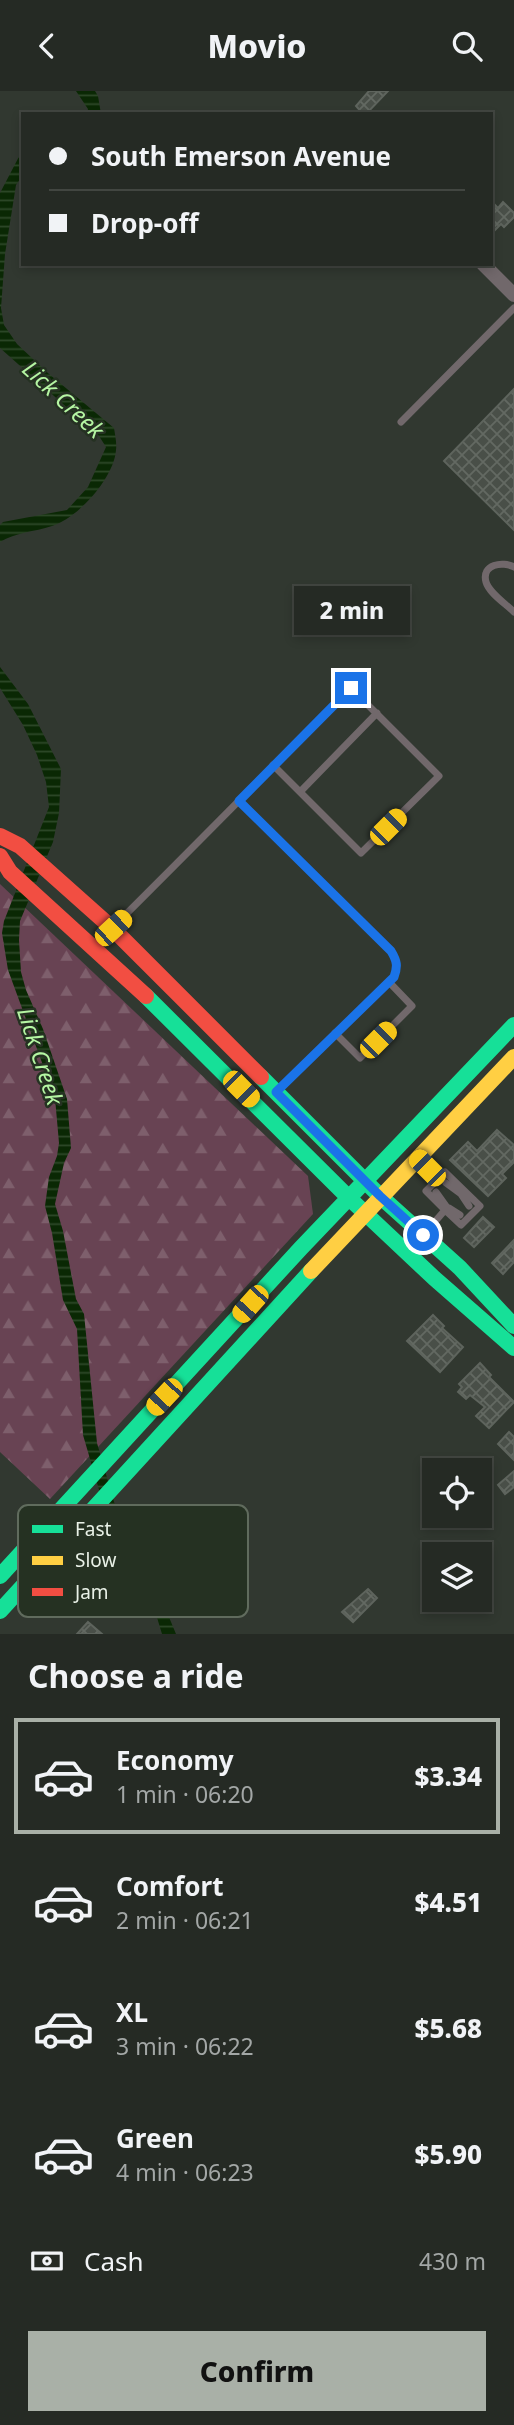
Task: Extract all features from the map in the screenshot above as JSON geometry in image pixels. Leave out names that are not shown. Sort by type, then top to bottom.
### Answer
[{"type":"main road","points":[[0,836],[20,846],[113,928],[365,1182],[460,1268],[514,1326]]},
{"type":"main road","points":[[0,856],[10,871],[182,1030],[349,1198],[514,1348]]},
{"type":"main road","points":[[64,1505],[514,1025]]},
{"type":"main road","points":[[97,1505],[365,1212],[514,1057]]},
{"type":"main road","points":[[0,1576],[18,1556]]},
{"type":"main road","points":[[0,1611],[18,1591]]},
{"type":"street","points":[[485,266],[514,295]]},
{"type":"lane","points":[[401,422],[514,308]]},
{"type":"lane","points":[[514,567],[508,563],[497,564],[487,570],[485,578],[491,591],[514,612]]},
{"type":"lane","points":[[93,947],[273,765],[351,688],[439,776],[361,853],[273,765]]},
{"type":"lane","points":[[299,792],[377,713]]},
{"type":"lane","points":[[239,801],[391,951],[397,961],[397,969],[389,982],[276,1092]]},
{"type":"lane","points":[[335,1033],[360,1058],[412,1006],[389,982]]},
{"type":"lane","points":[[417,1158],[438,1179]]},
{"type":"lane","points":[[460,1215],[426,1191],[445,1172],[470,1206]]},
{"type":"lane","points":[[436,1192],[461,1225],[480,1206],[446,1183]]},
{"type":"lane","points":[[423,1235],[448,1207]]},
{"type":"green space","points":[[0,884],[308,1176],[313,1214],[50,1499],[0,1452]]},
{"type":"water","points":[[76,91],[95,91],[101,112],[87,112]]},
{"type":"water","name":"Lick Creek","points":[[21,153],[21,178],[16,185],[5,254],[1,308],[4,325],[17,344],[49,374],[114,428],[116,447],[109,473],[93,495],[73,515],[52,526],[0,542],[0,525],[3,522],[67,510],[88,487],[106,447],[99,436],[0,348],[0,193]]},
{"type":"water","name":"Lick Creek","points":[[0,667],[28,704],[61,769],[59,813],[53,842],[20,921],[21,972],[67,1099],[71,1148],[64,1163],[55,1204],[76,1299],[84,1314],[97,1443],[115,1505],[103,1505],[83,1435],[77,1329],[63,1300],[45,1206],[49,1177],[59,1143],[55,1098],[8,970],[2,933],[4,921],[49,807],[46,782],[23,725],[0,688]]},
{"type":"water","name":"Lick Creek","points":[[157,1617],[169,1617],[176,1634],[162,1634]]},
{"type":"building","points":[[369,91],[388,91],[368,112],[361,112],[356,106]]},
{"type":"building","points":[[503,202],[514,213],[514,217],[504,227],[501,224],[493,232],[493,203],[498,208]]},
{"type":"building","points":[[514,389],[514,530],[444,461]]},
{"type":"building","points":[[497,1130],[514,1145],[514,1162],[502,1174],[506,1178],[488,1196],[450,1160],[468,1142],[477,1151]]},
{"type":"building","points":[[483,1217],[494,1227],[474,1247],[464,1238]]},
{"type":"building","points":[[514,1240],[514,1262],[503,1274],[492,1263]]},
{"type":"building","points":[[433,1315],[444,1326],[442,1328],[463,1347],[440,1372],[407,1341]]},
{"type":"building","points":[[480,1363],[491,1375],[489,1377],[514,1402],[489,1428],[476,1416],[485,1407],[470,1395],[466,1399],[458,1392],[462,1387],[459,1384]]},
{"type":"building","points":[[509,1432],[514,1437],[514,1460],[498,1444]]},
{"type":"building","points":[[514,1471],[514,1487],[505,1494],[498,1485]]},
{"type":"building","points":[[368,1589],[377,1598],[353,1622],[342,1612]]},
{"type":"building","points":[[88,1622],[102,1634],[77,1634]]},
{"type":"traffic: fast","points":[[146,996],[349,1198],[514,1348]]},
{"type":"traffic: fast","points":[[65,1505],[301,1248],[514,1025]]},
{"type":"traffic: fast","points":[[261,1077],[380,1196],[460,1268],[514,1326]]},
{"type":"traffic: fast","points":[[97,1505],[311,1271]]},
{"type":"traffic: fast","points":[[0,1576],[18,1556]]},
{"type":"traffic: fast","points":[[0,1611],[18,1591]]},
{"type":"traffic: slow","points":[[311,1271],[514,1057]]},
{"type":"traffic: jam","points":[[0,836],[20,846],[112,928],[261,1077]]},
{"type":"traffic: jam","points":[[0,856],[10,872],[146,996]]},
{"type":"route","points":[[351,688],[239,801],[391,951],[397,961],[397,969],[394,977],[276,1092],[423,1235]]}]
